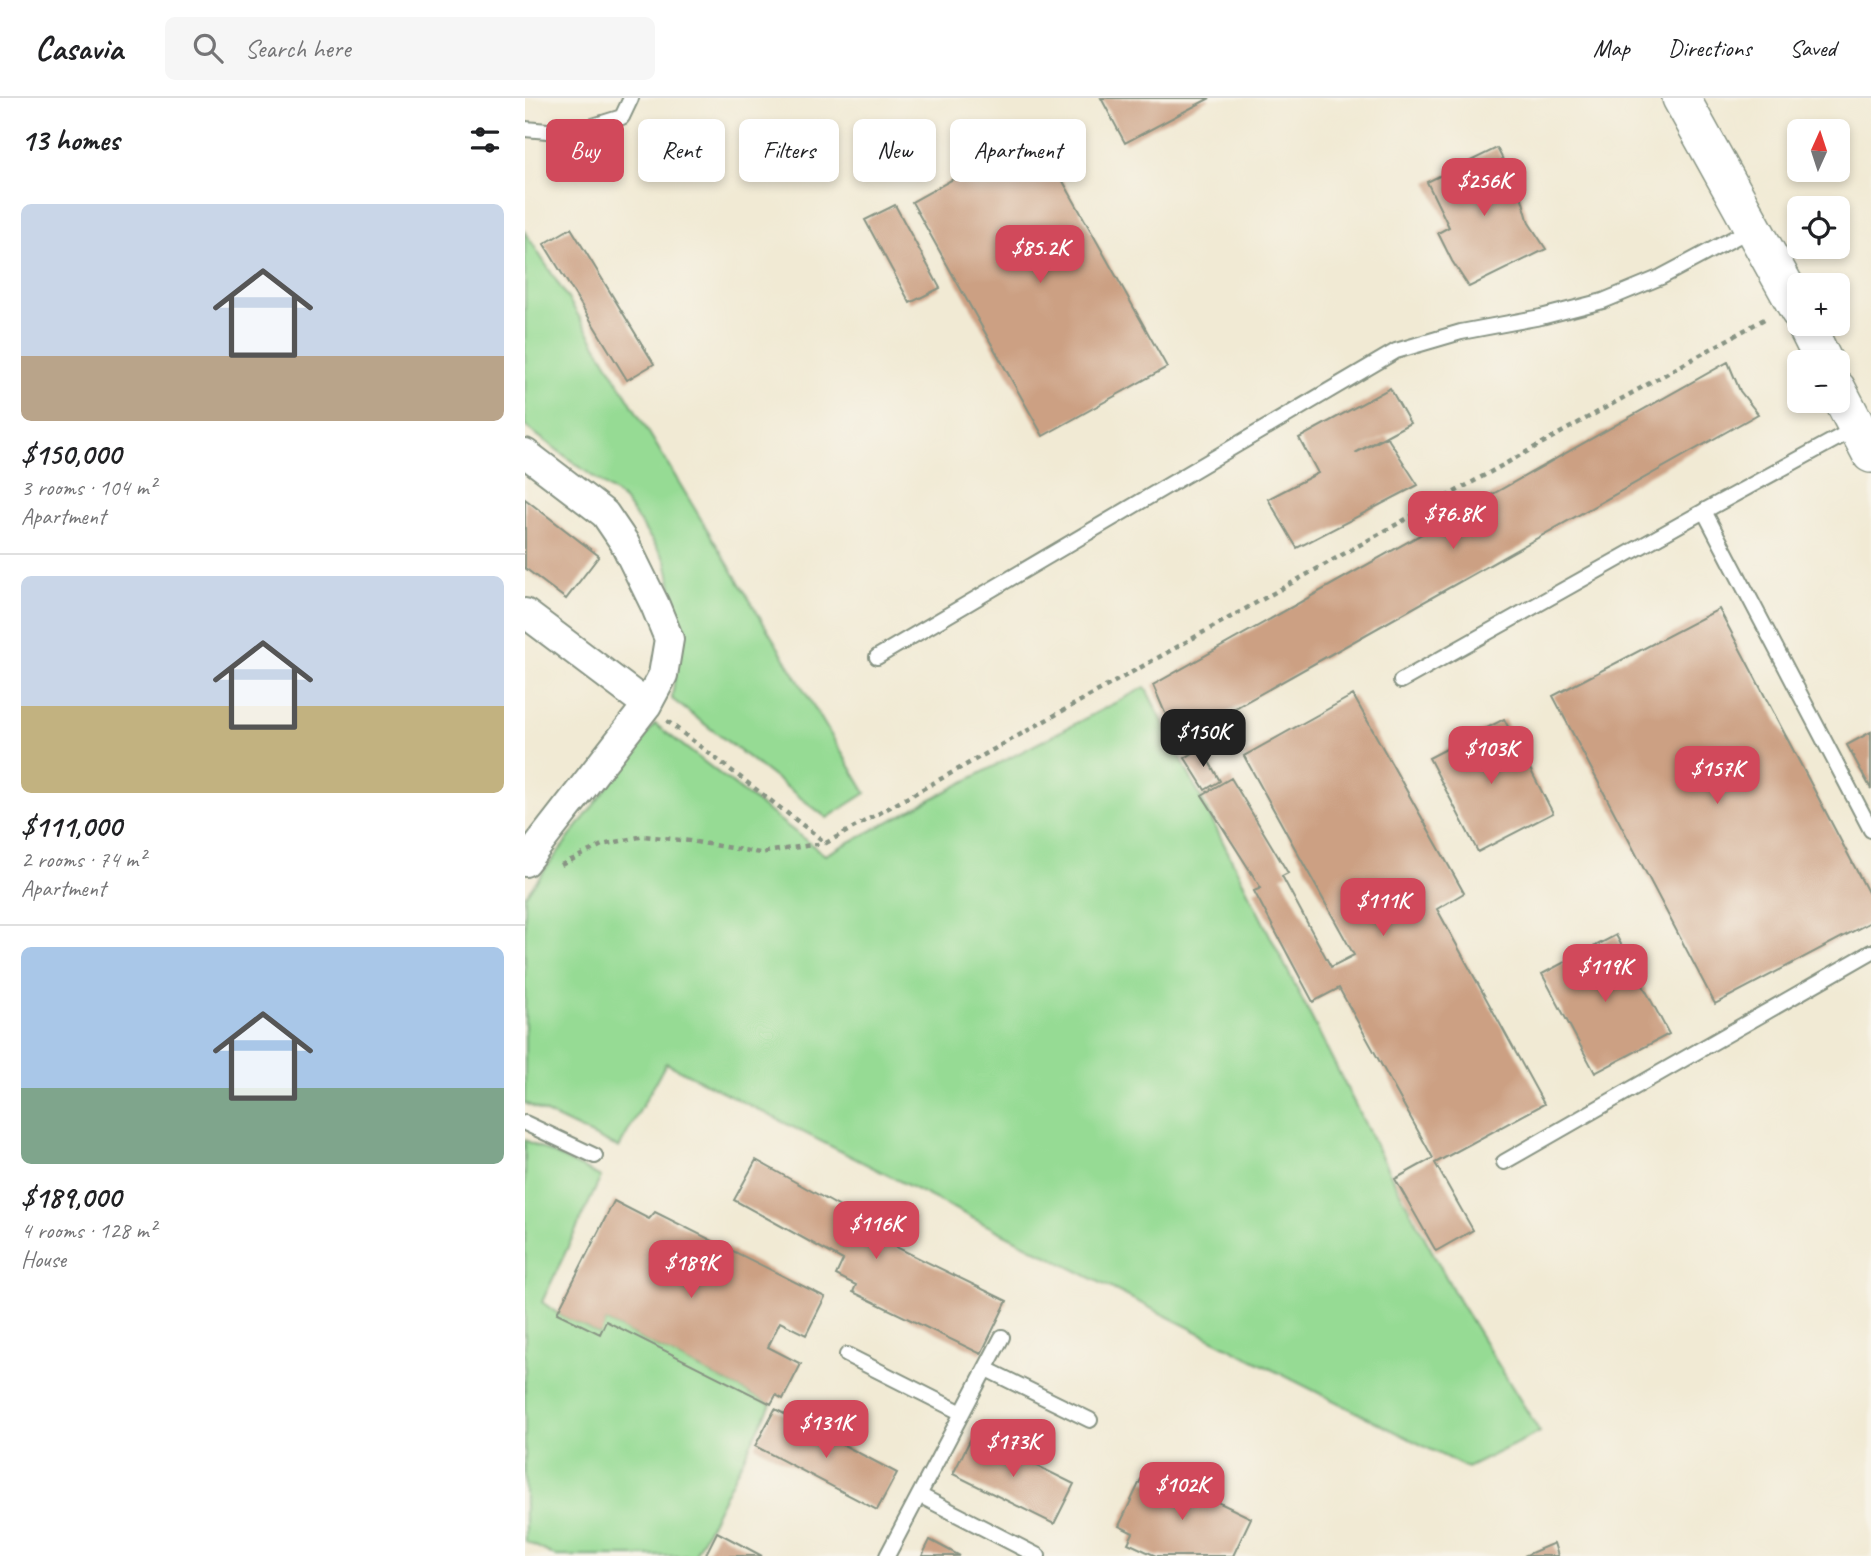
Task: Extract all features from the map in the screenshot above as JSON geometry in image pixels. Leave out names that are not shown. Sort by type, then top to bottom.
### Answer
[{"type":"street","points":[[1681,98],[1787,288]]},
{"type":"street","points":[[1849,413],[1864,441]]},
{"type":"street","points":[[525,453],[605,514],[624,542],[669,639],[663,675],[647,705],[525,862]]},
{"type":"street","points":[[525,613],[647,705]]},
{"type":"lane","points":[[525,129],[570,133],[622,117],[631,98]]},
{"type":"lane","points":[[877,657],[1396,351],[1461,332],[1541,317],[1603,301],[1661,277],[1753,227]]},
{"type":"lane","points":[[1401,681],[1704,511],[1864,441]]},
{"type":"lane","points":[[1704,511],[1871,830]]},
{"type":"lane","points":[[1504,1161],[1871,952]]},
{"type":"lane","points":[[525,1123],[596,1157]]},
{"type":"lane","points":[[887,1556],[1002,1337]]},
{"type":"lane","points":[[846,1355],[963,1413]]},
{"type":"lane","points":[[986,1368],[1090,1420]]},
{"type":"lane","points":[[919,1495],[1038,1556]]},
{"type":"path","points":[[556,868],[602,845],[644,836],[760,853],[826,843],[1787,319]]},
{"type":"path","points":[[647,705],[826,843]]},
{"type":"green space","points":[[525,232],[572,305],[866,793],[827,818],[672,699],[681,628],[666,561],[624,500],[525,426]]},
{"type":"green space","points":[[1145,687],[1389,1172],[1459,1301],[1540,1432],[1467,1468],[666,1063],[619,1148],[525,1103],[525,896],[655,724],[825,855]]},
{"type":"green space","points":[[525,1140],[601,1177],[542,1302],[557,1313],[599,1334],[606,1321],[771,1404],[694,1556],[555,1556],[525,1541]]},
{"type":"building","points":[[1101,98],[1210,98],[1125,143]]},
{"type":"building","points":[[1497,148],[1521,195],[1529,223],[1546,249],[1469,287],[1438,233],[1449,227],[1427,182]]},
{"type":"building","points":[[950,181],[1063,182],[1167,367],[1043,436],[912,202]]},
{"type":"building","points":[[895,205],[940,288],[910,303],[865,220]]},
{"type":"building","points":[[571,228],[654,364],[627,380],[544,244]]},
{"type":"building","points":[[1728,362],[1740,391],[1758,414],[1182,738],[1165,713],[1153,685]]},
{"type":"building","points":[[1390,388],[1410,423],[1355,453],[1387,437],[1418,485],[1297,548],[1268,499],[1318,473],[1299,438]]},
{"type":"building","points":[[525,499],[599,556],[566,599],[525,568]]},
{"type":"building","points":[[1719,609],[1871,898],[1871,922],[1715,1004],[1553,696]]},
{"type":"building","points":[[1353,695],[1464,893],[1437,909],[1544,1104],[1435,1163],[1473,1230],[1436,1251],[1395,1179],[1433,1158],[1339,988],[1313,1002],[1254,891],[1261,888],[1202,795],[1231,778],[1288,873],[1282,876],[1331,967],[1354,955],[1244,756]]},
{"type":"building","points":[[1504,719],[1553,813],[1478,852],[1429,758]]},
{"type":"building","points":[[1871,732],[1871,789],[1847,745]]},
{"type":"building","points":[[1201,748],[1220,781],[1205,790],[1185,758]]},
{"type":"building","points":[[1616,935],[1669,1034],[1595,1073],[1542,974]]},
{"type":"building","points":[[756,1160],[865,1221],[859,1229],[1007,1301],[981,1354],[853,1292],[856,1285],[836,1275],[843,1260],[734,1200]]},
{"type":"building","points":[[614,1201],[649,1219],[655,1212],[825,1297],[806,1335],[780,1322],[768,1347],[801,1364],[783,1399],[776,1395],[771,1404],[606,1321],[600,1334],[557,1313]]},
{"type":"building","points":[[775,1409],[897,1473],[877,1510],[755,1446]]},
{"type":"building","points":[[973,1434],[1074,1484],[1054,1524],[953,1474]]},
{"type":"building","points":[[1162,1475],[1251,1518],[1233,1556],[1156,1556],[1128,1543],[1133,1533],[1119,1526],[1141,1479],[1157,1486]]},
{"type":"building","points":[[717,1532],[762,1556],[705,1556]]},
{"type":"building","points":[[930,1540],[960,1556],[922,1556]]},
{"type":"building","points":[[1554,1543],[1558,1556],[1524,1556]]}]
